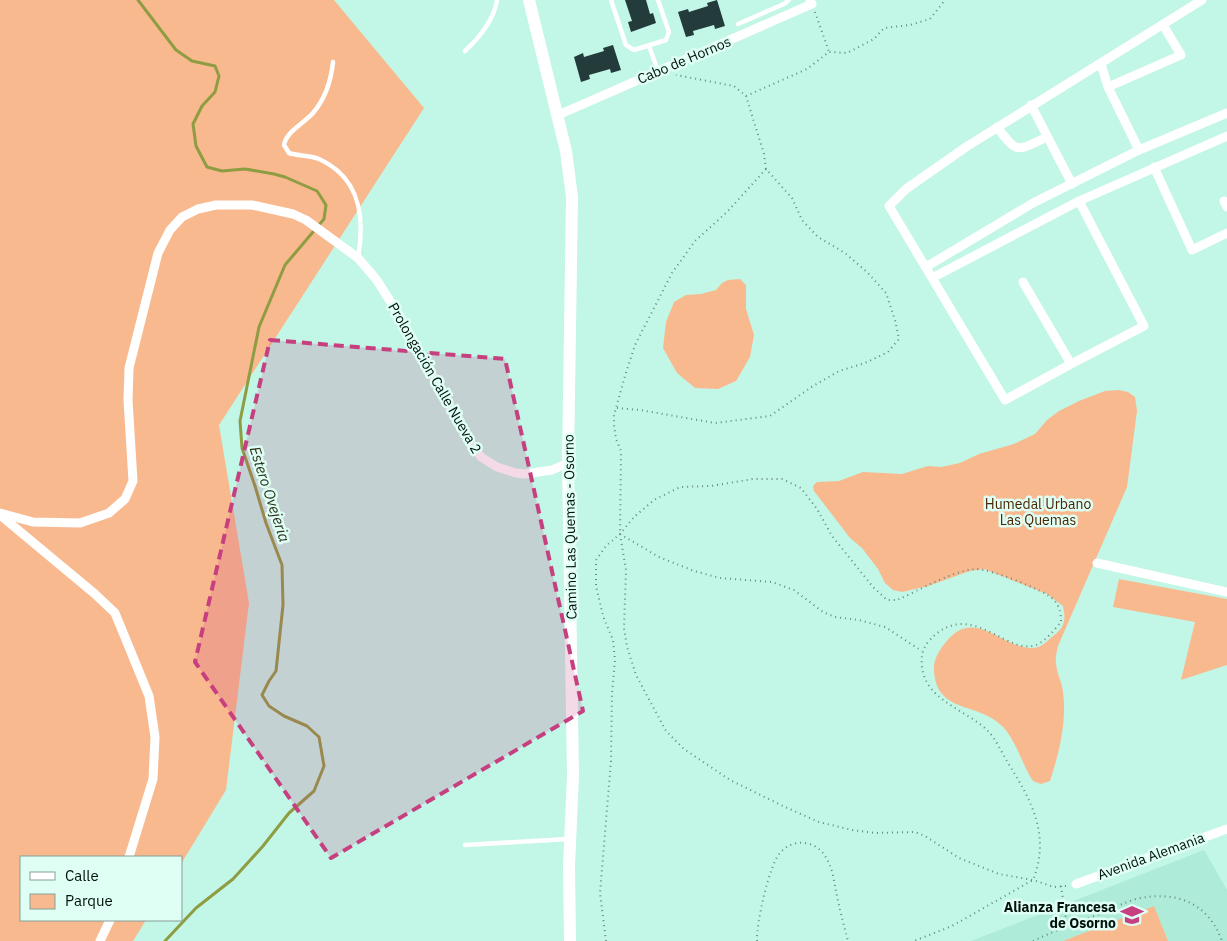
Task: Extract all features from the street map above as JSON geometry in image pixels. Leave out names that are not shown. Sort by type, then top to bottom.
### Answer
[{"type":"main road","name":"Camino Las Quemas - Osorno","points":[[529,0],[566,151],[572,197],[568,463],[572,739],[570,941]]},
{"type":"street","points":[[1079,201],[1144,326],[1005,400],[889,206],[906,189],[997,127],[1202,0]]},
{"type":"street","name":"Cabo de Hornos","points":[[556,116],[814,1]]},
{"type":"street","points":[[1108,87],[1181,55],[1163,25]]},
{"type":"street","points":[[1101,64],[1108,87],[1139,150]]},
{"type":"street","points":[[1031,105],[1072,184]]},
{"type":"street","points":[[926,267],[1033,203],[1139,150],[1227,113]]},
{"type":"street","points":[[997,127],[1010,144],[1017,148],[1024,148],[1047,137]]},
{"type":"street","points":[[932,278],[1079,201],[1227,136]]},
{"type":"street","points":[[1154,167],[1192,250],[1227,233]]},
{"type":"street","name":"Prolongación Calle Nueva 2","points":[[0,514],[33,522],[80,524],[109,513],[125,499],[134,481],[128,400],[129,368],[158,253],[165,237],[176,223],[190,212],[216,204],[265,207],[306,220],[358,258],[376,279],[399,315],[467,437],[481,457],[497,467],[525,474],[543,472],[568,463]]},
{"type":"street","points":[[1023,282],[1071,364]]},
{"type":"street","points":[[0,514],[115,613],[148,696],[155,737],[153,779],[130,856]]},
{"type":"street","points":[[1098,563],[1227,592]]},
{"type":"street","name":"Avenida Alemania","points":[[1076,884],[1227,829]]},
{"type":"street","points":[[100,941],[110,921]]},
{"type":"lane","points":[[465,51],[478,38],[490,20],[495,9],[496,0]]},
{"type":"lane","points":[[611,0],[626,45],[634,50],[666,40],[669,32],[658,0]]},
{"type":"lane","points":[[738,24],[789,0]]},
{"type":"lane","points":[[649,46],[658,71]]},
{"type":"lane","points":[[333,62],[330,81],[323,98],[312,114],[286,138],[284,145],[289,152],[309,156],[326,163],[340,173],[350,186],[358,203],[362,221],[358,258]]},
{"type":"lane","points":[[465,845],[570,839]]},
{"type":"path","points":[[746,96],[808,69],[830,52],[847,53],[874,39],[884,28],[910,25],[930,18],[945,0]]},
{"type":"path","points":[[814,1],[830,52]]},
{"type":"path","points":[[617,408],[715,422],[770,416],[838,371],[865,363],[888,352],[899,339],[886,293],[868,272],[845,253],[818,237],[802,220],[792,198],[766,169],[764,154],[746,96],[734,86],[658,71]]},
{"type":"path","points":[[766,169],[726,212],[695,241],[672,273],[635,346],[614,416],[616,439],[621,452],[620,534],[626,570],[624,628],[627,647],[636,675],[666,731],[684,749],[730,780],[785,807],[819,822],[852,830],[875,833],[914,832],[925,836],[959,858],[1000,874],[1033,880],[1046,886],[1076,884]]},
{"type":"path","points":[[606,941],[600,893],[611,761],[612,693],[615,660],[613,640],[603,616],[596,586],[596,560],[606,546],[620,534],[634,517],[654,500],[680,487],[711,486],[753,479],[782,479],[801,488],[817,509],[832,536],[873,586],[888,600],[897,600],[961,572],[975,569],[985,570],[1020,582],[1053,598],[1059,606],[1061,622],[1039,644],[1031,646],[1015,643],[972,624],[962,624],[952,626],[941,632],[929,641],[922,651],[922,672],[935,694],[975,720],[989,732],[1029,797],[1036,815],[1040,856],[1038,869],[1033,880],[952,926],[914,941]]},
{"type":"path","points":[[620,534],[659,557],[694,571],[720,578],[772,582],[794,590],[823,612],[836,617],[859,620],[885,627],[922,651]]},
{"type":"path","points":[[757,941],[758,919],[772,867],[779,854],[788,846],[797,842],[817,847],[826,856],[848,941]]},
{"type":"path","points":[[1061,886],[1067,926]]},
{"type":"path","points":[[1033,941],[1135,900],[1158,896],[1187,900],[1199,907],[1210,916],[1222,941]]},
{"type":"highlighted area","points":[[270,340],[505,359],[583,711],[331,858],[195,662]]},
{"type":"shaded area","name":"Alianza Francesa de Osorno","points":[[1204,850],[1227,890],[1227,941],[971,941]]},
{"type":"green space","points":[[0,0],[334,0],[424,108],[219,425],[249,603],[226,790],[182,862],[182,856],[20,856],[20,921],[145,921],[133,941],[0,941]]},
{"type":"green space","points":[[740,279],[746,285],[746,309],[754,335],[750,357],[736,381],[718,389],[695,388],[677,373],[663,348],[666,322],[674,302],[686,295],[716,290],[722,283],[728,280]]},
{"type":"green space","name":"Humedal Urbano Las Quemas","points":[[1119,390],[1128,392],[1135,397],[1137,411],[1127,487],[1058,646],[1056,660],[1063,692],[1063,726],[1050,781],[1041,784],[1033,781],[1004,728],[983,714],[950,701],[942,694],[936,684],[934,666],[937,655],[946,642],[957,632],[967,628],[978,628],[1020,646],[1035,648],[1041,646],[1062,627],[1064,623],[1063,606],[1047,594],[984,569],[970,571],[928,586],[902,592],[893,590],[885,583],[878,569],[862,548],[850,538],[814,491],[813,486],[817,482],[839,481],[863,472],[902,474],[928,466],[941,467],[960,463],[979,454],[1014,444],[1035,434],[1047,420],[1059,411],[1079,401],[1105,391]]},
{"type":"green space","points":[[1119,579],[1227,599],[1227,665],[1181,680],[1195,622],[1113,607]]},
{"type":"green space","points":[[1154,906],[1168,941],[1063,941]]},
{"type":"building","points":[[625,0],[646,0],[650,14],[653,13],[656,23],[631,32],[628,22],[632,21]]},
{"type":"building","points":[[717,0],[725,26],[715,29],[714,25],[693,31],[694,35],[686,37],[678,12],[688,9],[689,12],[708,6],[707,3]]},
{"type":"building","points":[[613,45],[621,70],[611,73],[610,69],[589,75],[590,79],[581,82],[574,57],[583,53],[584,57],[604,51],[603,48]]},
{"type":"waterway","name":"Estero Ovejeria","points":[[138,0],[176,50],[192,61],[215,66],[219,76],[215,92],[202,106],[193,124],[196,146],[207,167],[222,171],[245,169],[285,177],[317,191],[326,205],[324,219],[285,265],[259,327],[240,421],[242,448],[266,523],[282,565],[283,605],[276,671],[262,695],[269,706],[284,716],[307,726],[319,737],[324,766],[314,791],[289,813],[263,846],[233,879],[196,908],[165,941]]},
{"type":"place","name":"Alianza Francesa de Osorno","points":[[1132,915]]}]
